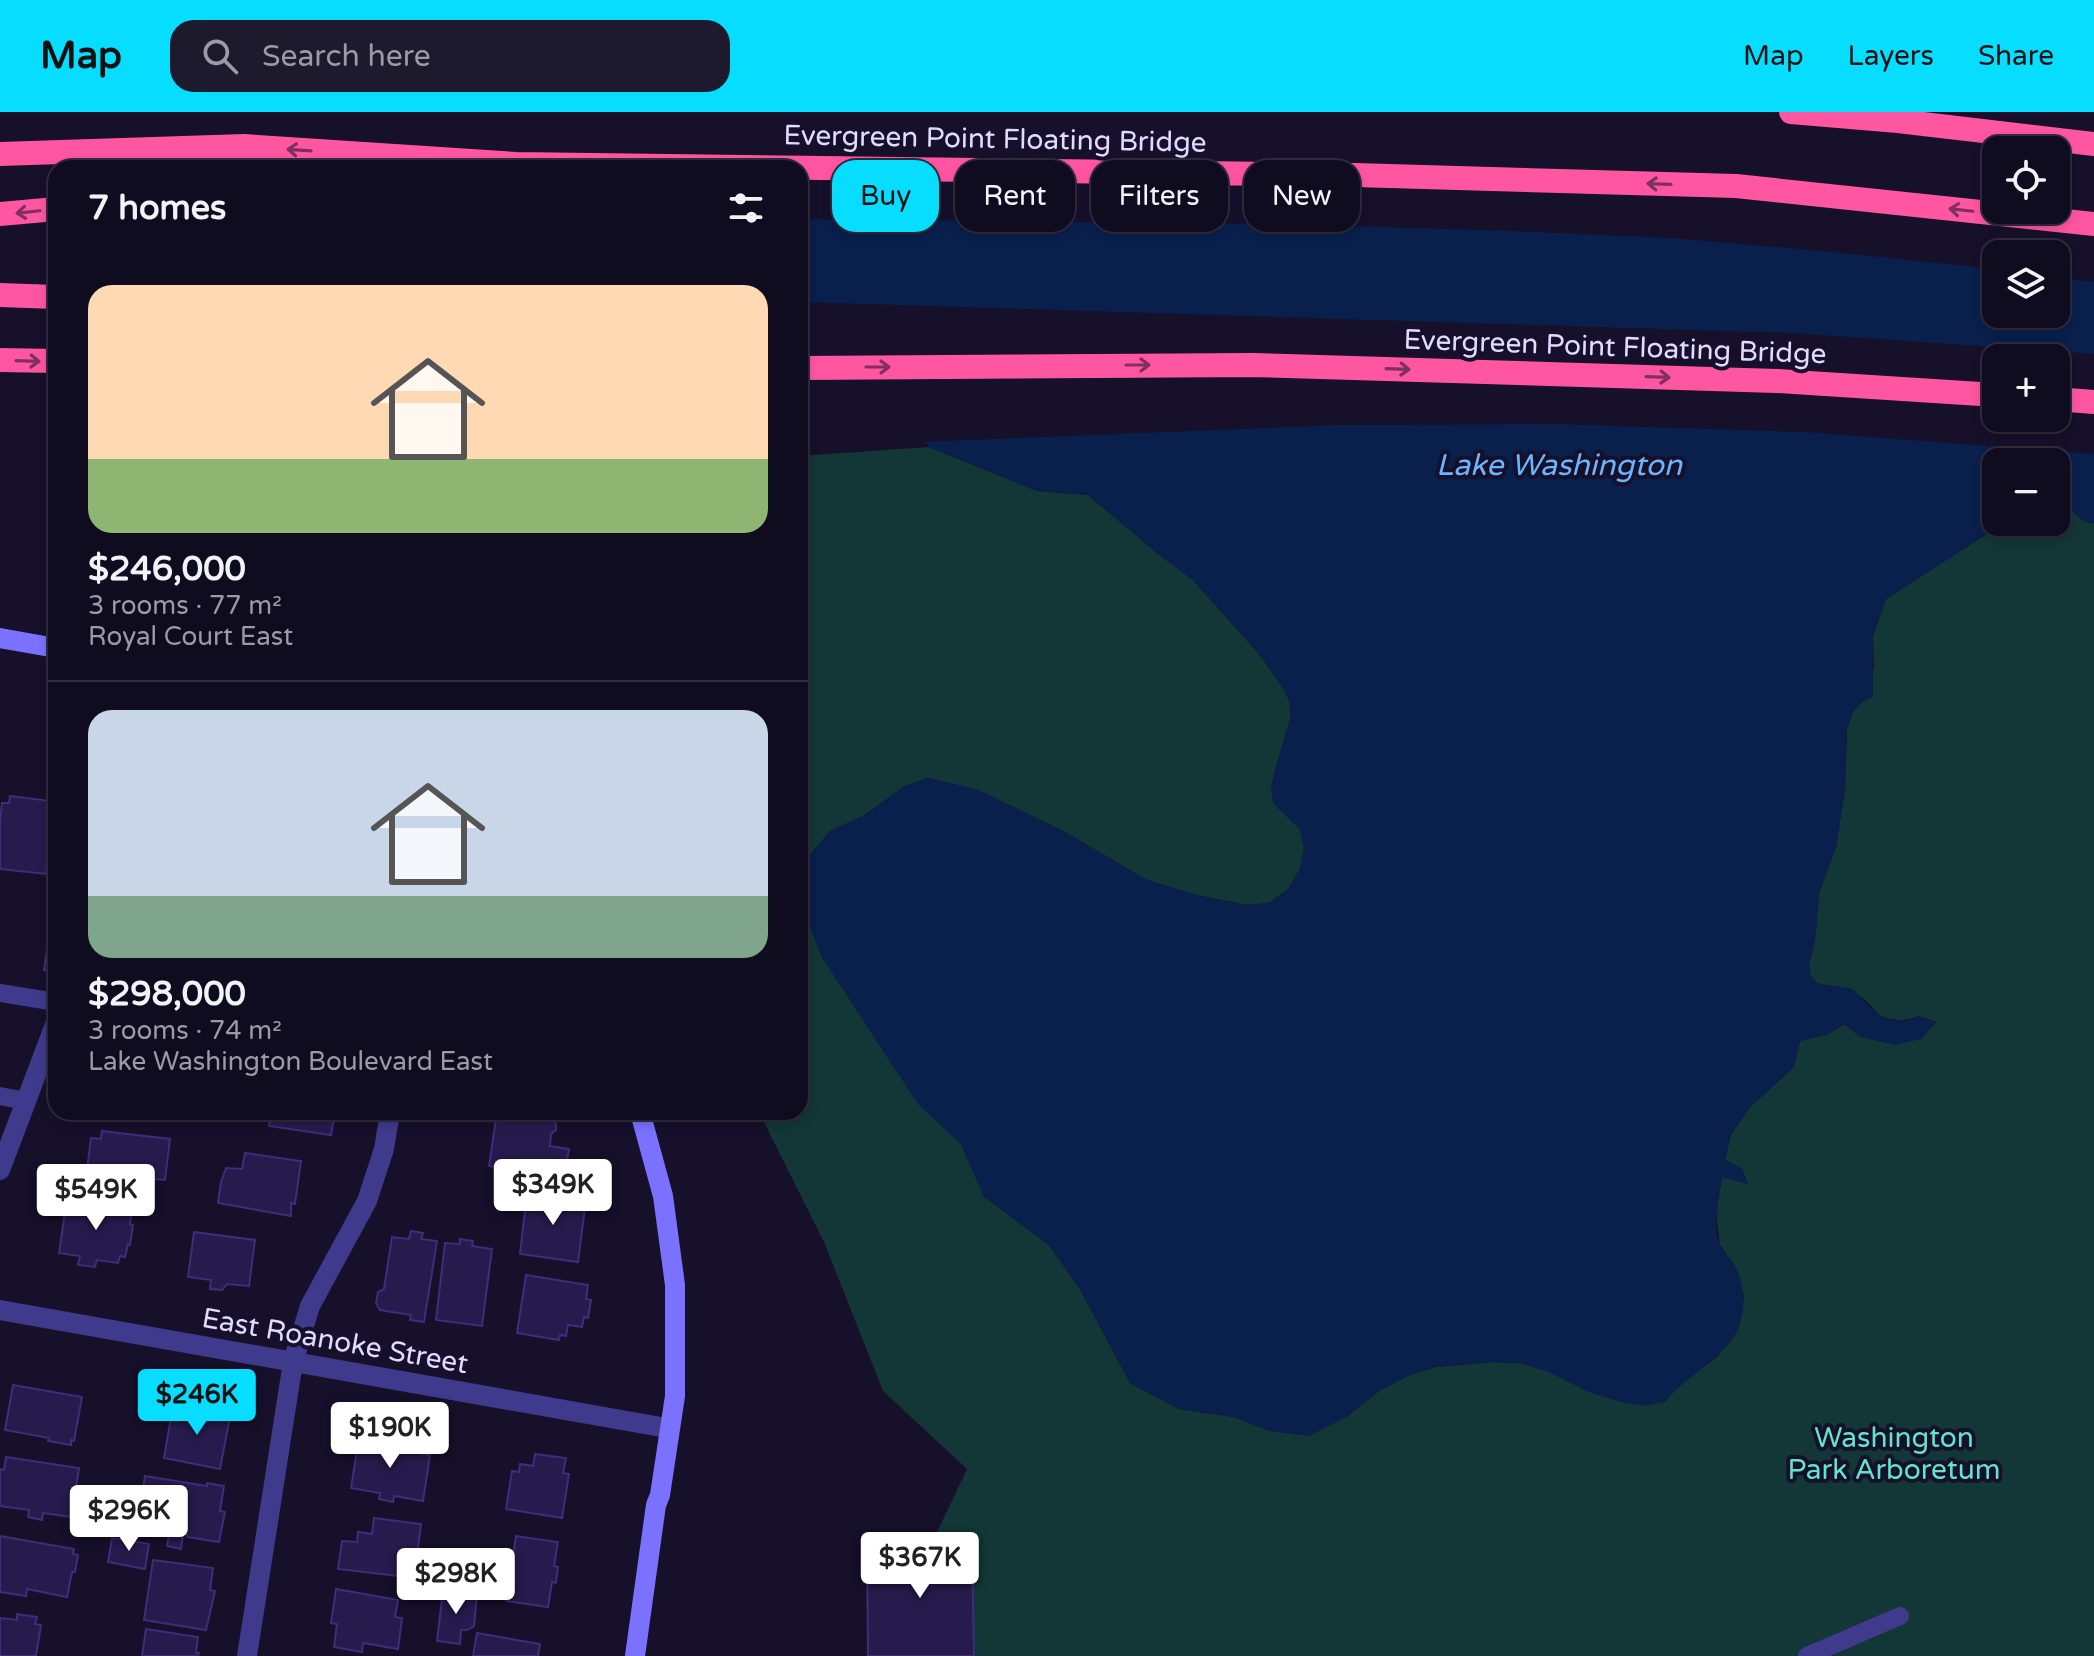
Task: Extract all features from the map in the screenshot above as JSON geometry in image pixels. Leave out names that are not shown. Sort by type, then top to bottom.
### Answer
[{"type":"highway","points":[[1791,112],[2094,144]]},
{"type":"highway","points":[[0,154],[244,146],[456,160]]},
{"type":"highway","name":"Evergreen Point Floating Bridge","points":[[808,168],[1340,174],[1736,186],[2094,224]]},
{"type":"highway","points":[[0,214],[48,210]]},
{"type":"highway","points":[[0,295],[48,297]]},
{"type":"highway","points":[[0,360],[48,361]]},
{"type":"highway","name":"Evergreen Point Floating Bridge","points":[[808,368],[1253,365],[1777,381],[1982,394]]},
{"type":"highway","points":[[2070,400],[2094,402]]},
{"type":"main road","points":[[0,638],[48,647]]},
{"type":"main road","points":[[635,1656],[675,1396],[675,1285],[663,1196],[642,1120]]},
{"type":"main road","points":[[656,1505],[652,1494],[661,1427],[666,1394],[674,1375]]},
{"type":"street","points":[[0,1170],[48,1043]]},
{"type":"street","points":[[247,1656],[293,1362],[310,1306],[367,1201],[384,1149],[389,1120]]},
{"type":"street","name":"East Roanoke Street","points":[[0,1310],[661,1427]]},
{"type":"lane","points":[[0,993],[48,1001]]},
{"type":"lane","points":[[0,1096],[26,1101]]},
{"type":"lane","points":[[1807,1656],[1900,1616]]},
{"type":"green space","points":[[929,447],[1037,491],[1088,495],[1193,580],[1259,654],[1289,700],[1291,716],[1274,774],[1273,803],[1300,829],[1304,847],[1300,869],[1288,889],[1269,903],[1247,905],[1196,895],[1147,880],[1063,831],[978,790],[928,778],[905,786],[863,816],[830,831],[808,859],[808,455]]},
{"type":"green space","name":"Washington Park Arboretum","points":[[2070,509],[2085,522],[2094,523],[2094,1656],[878,1656],[967,1469],[883,1391],[824,1242],[763,1120],[808,1120],[808,923],[822,957],[918,1103],[961,1144],[985,1197],[1049,1245],[1080,1289],[1130,1383],[1179,1409],[1234,1417],[1270,1431],[1346,1417],[1379,1391],[1407,1376],[1436,1367],[1492,1362],[1520,1363],[1547,1371],[1589,1392],[1665,1402],[1675,1389],[1718,1356],[1741,1316],[1744,1296],[1735,1267],[1720,1245],[1716,1213],[1722,1177],[1747,1183],[1742,1169],[1725,1160],[1731,1134],[1750,1107],[1794,1067],[1799,1041],[1826,1035],[1845,1024],[1860,1037],[1921,1039],[1936,1022],[1919,1016],[1892,1020],[1877,1013],[1859,996],[1816,983],[1810,974],[1819,893],[1836,847],[1845,789],[1847,729],[1853,712],[1862,702],[1874,667],[1873,636],[1886,599],[1983,536],[2070,536]]},
{"type":"water","name":"Lake Washington","points":[[2094,112],[2094,523],[2085,522],[2070,509],[2070,448],[1982,448],[1983,536],[1886,599],[1873,636],[1873,697],[1853,711],[1847,729],[1845,789],[1836,847],[1819,893],[1810,974],[1816,983],[1853,989],[1885,1018],[1905,1021],[1919,1016],[1936,1022],[1921,1039],[1895,1045],[1860,1037],[1845,1024],[1826,1035],[1800,1041],[1794,1067],[1750,1107],[1731,1133],[1725,1160],[1742,1169],[1748,1184],[1722,1177],[1717,1230],[1720,1246],[1735,1266],[1741,1283],[1741,1321],[1725,1347],[1665,1402],[1644,1406],[1621,1402],[1589,1392],[1547,1371],[1520,1363],[1492,1362],[1436,1367],[1407,1376],[1379,1391],[1346,1417],[1309,1436],[1270,1431],[1234,1417],[1179,1409],[1130,1383],[1080,1289],[1049,1245],[984,1197],[961,1144],[918,1104],[822,957],[808,923],[808,857],[830,831],[863,816],[905,786],[928,778],[978,790],[1063,831],[1147,880],[1196,895],[1247,905],[1269,903],[1288,889],[1300,869],[1304,848],[1300,829],[1273,803],[1271,788],[1291,716],[1289,700],[1282,686],[1259,654],[1193,580],[1088,495],[1037,491],[929,447],[808,317],[808,168],[832,167],[832,232],[939,232],[939,162],[955,161],[955,232],[1075,232],[1075,160],[985,160]]},
{"type":"pier","points":[[713,112],[2094,112],[2094,282],[2070,279],[2070,240],[1982,240],[1982,268],[1671,238],[1360,226],[1360,160],[1244,160],[1244,224],[1228,223],[1228,160],[1091,160],[1091,222],[1075,222],[1075,160],[955,160],[955,221],[939,220],[939,160],[832,160],[832,219],[808,219],[808,160],[725,160]]},
{"type":"pier","points":[[808,302],[1791,333],[1982,346],[1982,432],[2070,432],[2070,352],[2094,354],[2094,454],[2070,452],[2070,448],[2015,448],[1805,432],[1557,424],[1337,425],[918,442],[808,323]]},
{"type":"building","points":[[10,796],[48,801],[46,874],[0,869],[2,803],[9,803]]},
{"type":"building","points":[[48,941],[48,971],[44,970]]},
{"type":"building","points":[[270,1120],[334,1120],[331,1135],[269,1126]]},
{"type":"building","points":[[496,1120],[555,1120],[556,1130],[551,1134],[550,1146],[569,1149],[564,1177],[489,1166]]},
{"type":"building","points":[[102,1131],[170,1139],[165,1180],[154,1179],[152,1194],[115,1189],[117,1179],[86,1178],[91,1138],[101,1139]]},
{"type":"building","points":[[245,1153],[301,1161],[291,1216],[218,1203],[226,1168],[242,1169]]},
{"type":"building","points":[[527,1193],[586,1200],[578,1262],[520,1254]]},
{"type":"building","points":[[67,1199],[132,1209],[130,1224],[133,1225],[125,1257],[120,1256],[118,1263],[97,1260],[95,1267],[78,1265],[80,1256],[59,1253]]},
{"type":"building","points":[[411,1231],[423,1233],[421,1239],[437,1241],[424,1322],[410,1320],[411,1315],[380,1310],[376,1303],[378,1292],[384,1289],[392,1237],[409,1239]]},
{"type":"building","points":[[194,1232],[255,1240],[249,1286],[227,1284],[222,1290],[210,1289],[211,1280],[188,1277]]},
{"type":"building","points":[[460,1239],[473,1241],[472,1246],[492,1249],[482,1326],[436,1320],[445,1243],[460,1244]]},
{"type":"building","points":[[526,1275],[588,1285],[586,1299],[591,1300],[588,1318],[584,1317],[582,1327],[568,1325],[566,1336],[560,1335],[559,1340],[517,1333]]},
{"type":"building","points":[[13,1385],[82,1397],[71,1445],[5,1430]]},
{"type":"building","points":[[192,1403],[210,1407],[209,1413],[230,1417],[220,1469],[164,1458],[172,1411],[189,1415]]},
{"type":"building","points":[[359,1438],[412,1446],[411,1452],[430,1455],[423,1501],[394,1496],[393,1502],[379,1499],[380,1493],[351,1488]]},
{"type":"building","points":[[535,1454],[566,1458],[563,1473],[569,1474],[562,1518],[506,1509],[512,1471],[519,1472],[520,1464],[533,1466]]},
{"type":"building","points":[[6,1457],[79,1468],[72,1517],[43,1513],[42,1520],[28,1517],[29,1510],[0,1506],[0,1469],[4,1470]]},
{"type":"building","points":[[145,1476],[224,1486],[220,1511],[225,1512],[219,1542],[183,1534],[181,1549],[167,1546],[170,1530],[138,1528],[139,1520],[133,1519],[135,1507],[140,1507]]},
{"type":"building","points":[[374,1518],[421,1524],[414,1578],[338,1569],[342,1541],[357,1542],[358,1532],[372,1534]]},
{"type":"building","points":[[0,1536],[74,1549],[73,1554],[78,1555],[67,1597],[27,1589],[26,1596],[0,1592]]},
{"type":"building","points":[[516,1536],[558,1542],[554,1566],[558,1567],[556,1583],[552,1582],[548,1607],[506,1601]]},
{"type":"building","points":[[112,1538],[149,1544],[145,1569],[108,1562]]},
{"type":"building","points":[[972,1544],[974,1656],[868,1656],[867,1545]]},
{"type":"building","points":[[153,1560],[213,1568],[210,1590],[215,1591],[206,1630],[144,1620]]},
{"type":"building","points":[[336,1589],[398,1600],[395,1617],[402,1618],[398,1649],[363,1643],[362,1652],[334,1647],[337,1624],[331,1623]]},
{"type":"building","points":[[443,1591],[477,1596],[474,1626],[461,1630],[460,1644],[437,1641]]},
{"type":"building","points":[[17,1614],[37,1617],[35,1624],[41,1625],[36,1656],[0,1656],[0,1618],[17,1620]]},
{"type":"building","points":[[146,1629],[198,1637],[198,1656],[142,1656]]},
{"type":"building","points":[[477,1633],[540,1644],[538,1656],[473,1656]]}]
